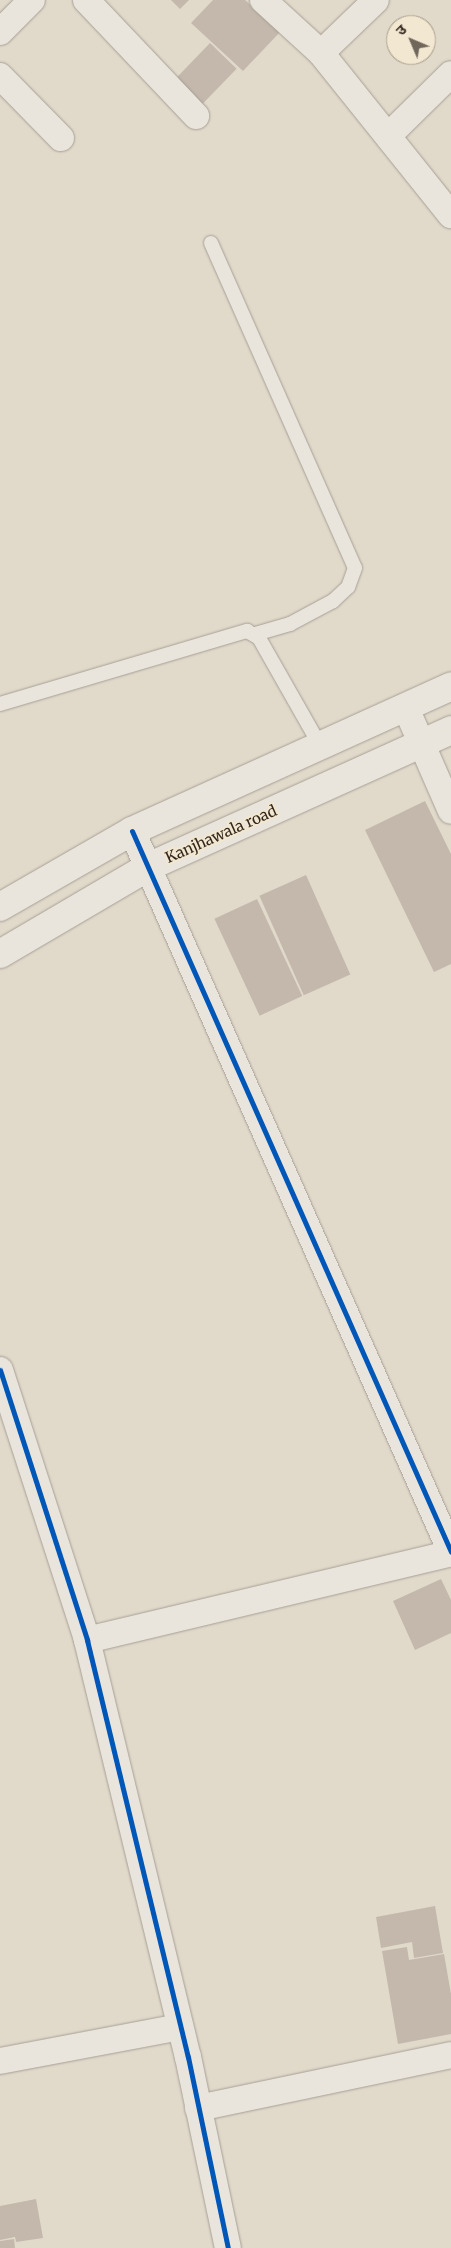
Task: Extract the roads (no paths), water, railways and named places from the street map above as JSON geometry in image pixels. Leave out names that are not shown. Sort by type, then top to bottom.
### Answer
[{"type":"main road","points":[[0,907],[132,831],[321,747],[451,686]]},
{"type":"main road","name":"Kanjhawala road","points":[[0,954],[148,867],[422,745],[451,730]]},
{"type":"street","points":[[0,32],[32,0]]},
{"type":"street","points":[[86,0],[196,116]]},
{"type":"street","points":[[263,0],[321,53],[451,214]]},
{"type":"street","points":[[321,53],[376,0]]},
{"type":"street","points":[[388,136],[451,74]]},
{"type":"street","points":[[0,76],[61,138]]},
{"type":"street","points":[[406,708],[451,811]]},
{"type":"street","points":[[87,1640],[451,1553],[132,831]]},
{"type":"street","points":[[0,1370],[87,1640],[180,2027],[228,2248]]},
{"type":"street","points":[[0,2061],[180,2027]]},
{"type":"street","points":[[198,2108],[451,2055]]},
{"type":"lane","points":[[0,704],[237,634],[255,634],[290,624],[333,601],[348,587],[355,568],[211,243]]},
{"type":"lane","points":[[255,634],[321,747]]}]
